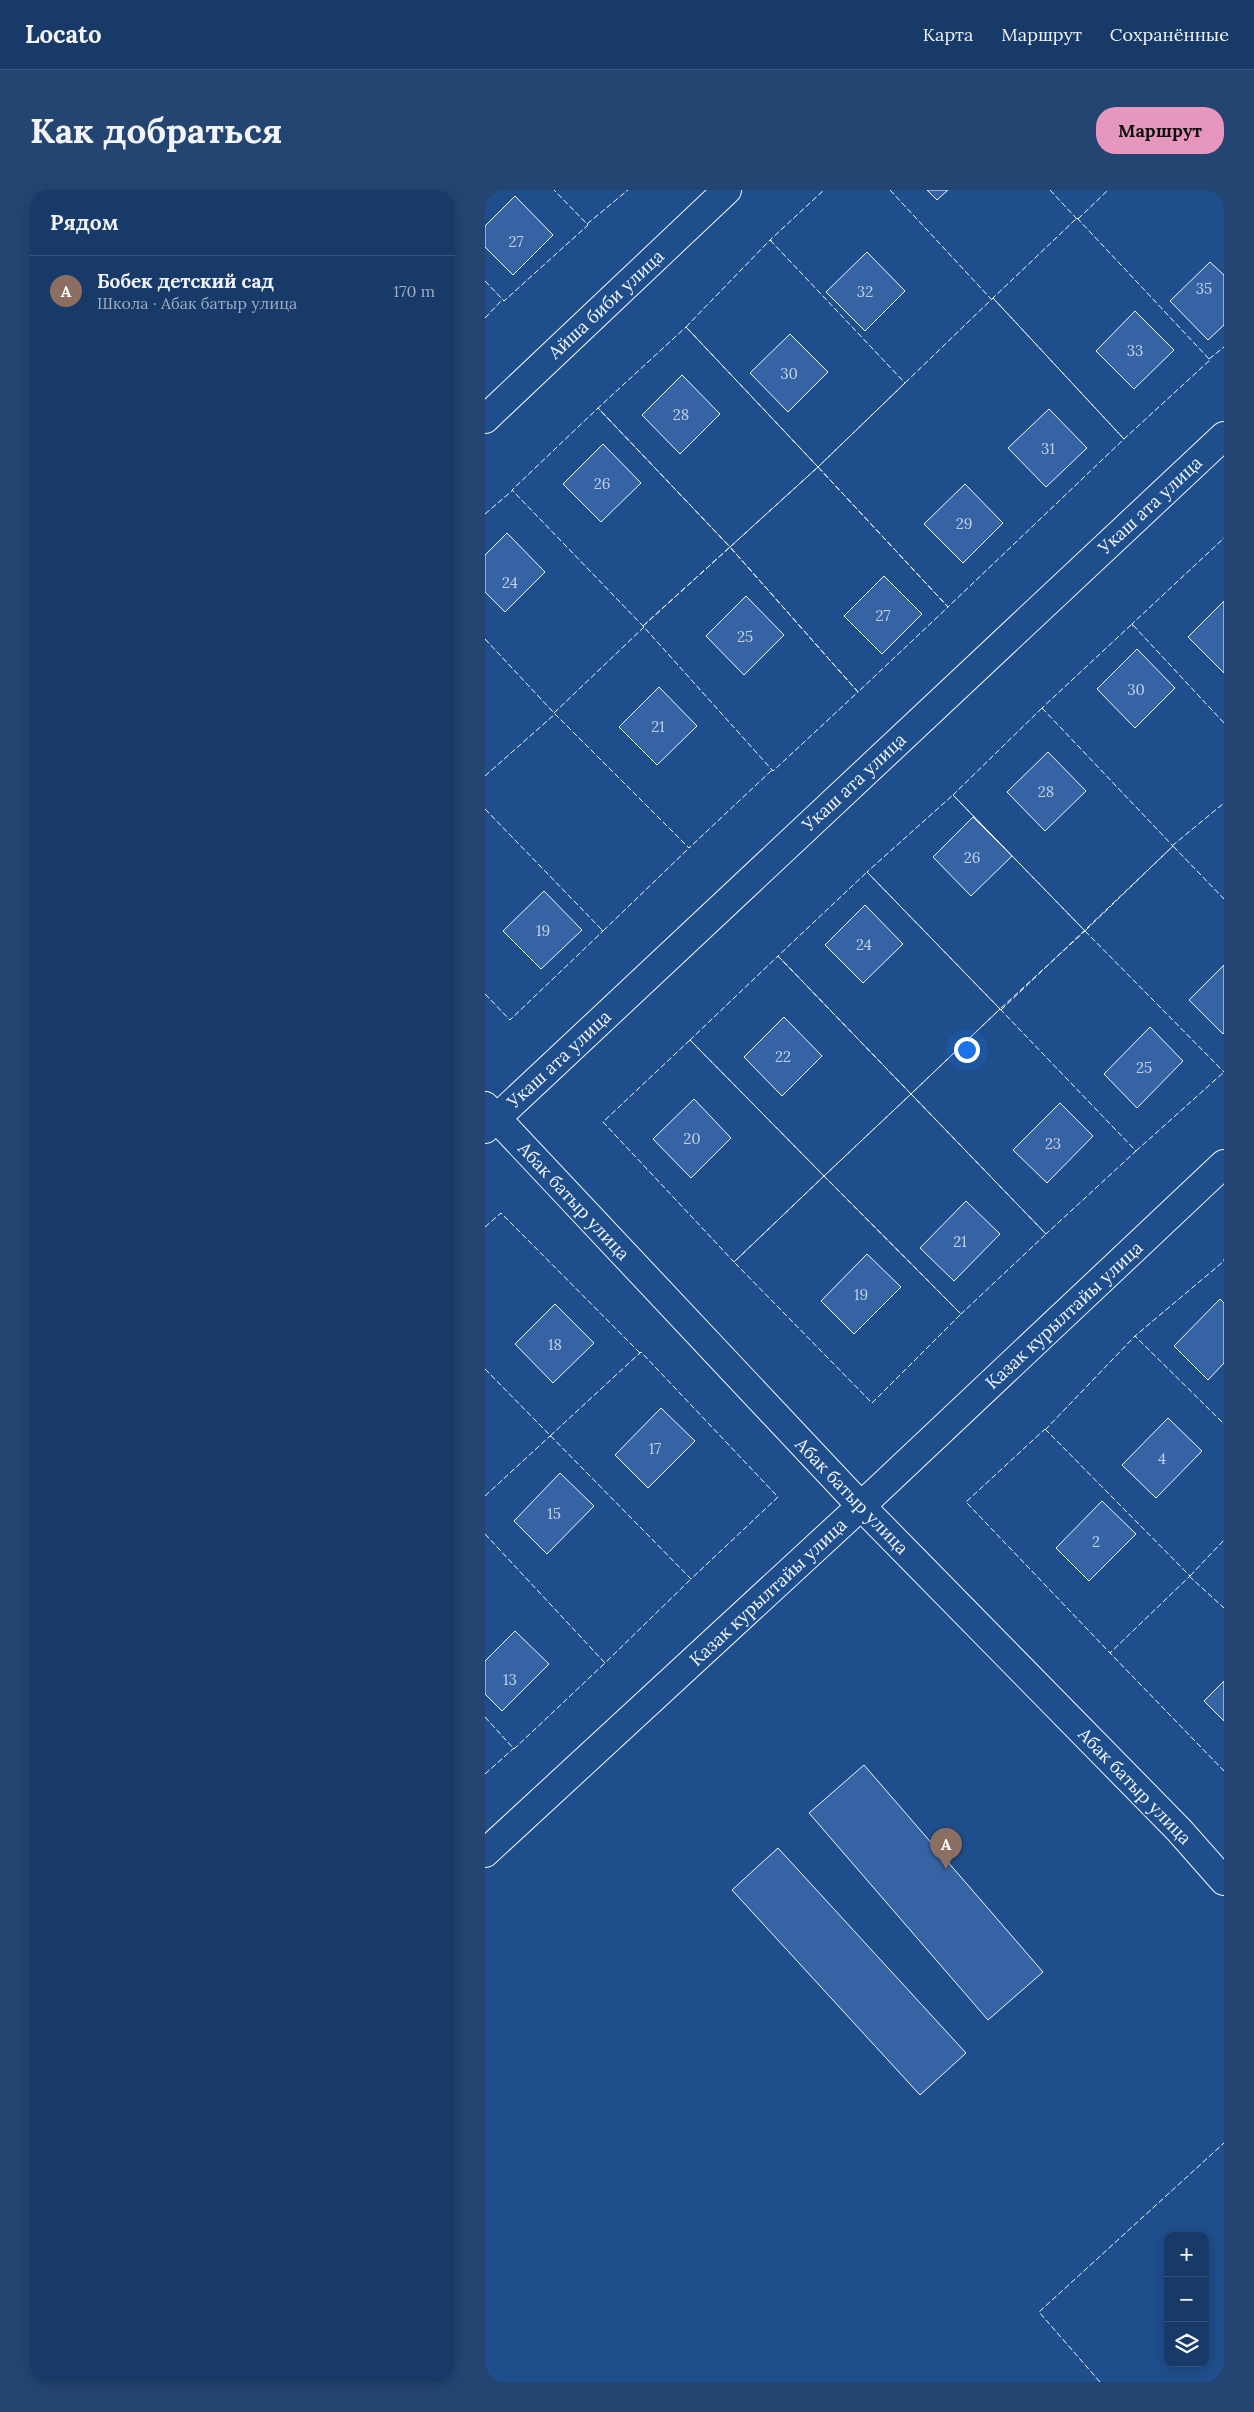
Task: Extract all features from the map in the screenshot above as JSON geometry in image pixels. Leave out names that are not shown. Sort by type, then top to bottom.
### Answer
[{"type":"street","name":"Айша биби улица","points":[[485,418],[727,190]]},
{"type":"street","name":"Укаш ата улица","points":[[489,1118],[1224,436]]},
{"type":"street","name":"Абак батыр улица","points":[[489,1118],[861,1506],[1179,1830],[1224,1881]]},
{"type":"street","name":"Казак курылтайы улица","points":[[485,1853],[861,1506],[1224,1164]]},
{"type":"building","points":[[927,190],[948,190],[937,200]]},
{"type":"building","points":[[515,196],[553,235],[513,275],[485,247],[485,226]]},
{"type":"building","points":[[867,252],[905,291],[865,331],[826,292]]},
{"type":"building","points":[[1210,262],[1224,275],[1224,325],[1208,340],[1170,301]]},
{"type":"building","points":[[1135,311],[1174,350],[1134,389],[1096,351]]},
{"type":"building","points":[[790,334],[828,372],[788,412],[750,373]]},
{"type":"building","points":[[682,375],[720,414],[680,454],[642,415]]},
{"type":"building","points":[[1049,409],[1087,448],[1046,487],[1008,448]]},
{"type":"building","points":[[603,444],[641,483],[601,522],[563,484]]},
{"type":"building","points":[[965,484],[1003,523],[963,563],[924,524]]},
{"type":"building","points":[[507,533],[545,572],[505,612],[485,592],[485,555]]},
{"type":"building","points":[[884,576],[922,614],[882,654],[844,616]]},
{"type":"building","points":[[746,596],[784,635],[744,675],[706,636]]},
{"type":"building","points":[[1224,601],[1224,673],[1188,637]]},
{"type":"building","points":[[1137,649],[1175,688],[1135,728],[1097,689]]},
{"type":"building","points":[[659,687],[697,726],[657,765],[619,727]]},
{"type":"building","points":[[1048,752],[1086,791],[1045,831],[1007,792]]},
{"type":"building","points":[[973,817],[1012,856],[971,896],[933,857]]},
{"type":"building","points":[[544,891],[582,930],[541,969],[503,931]]},
{"type":"building","points":[[865,905],[903,944],[863,983],[825,945]]},
{"type":"building","points":[[1224,965],[1224,1033],[1223,1034],[1189,1000]]},
{"type":"building","points":[[784,1017],[822,1056],[782,1096],[744,1057]]},
{"type":"building","points":[[1150,1027],[1183,1061],[1137,1108],[1104,1074]]},
{"type":"building","points":[[694,1099],[731,1138],[691,1178],[653,1139]]},
{"type":"building","points":[[1060,1103],[1093,1136],[1047,1183],[1013,1150]]},
{"type":"building","points":[[966,1201],[1000,1234],[954,1281],[920,1248]]},
{"type":"building","points":[[867,1254],[901,1287],[854,1334],[821,1301]]},
{"type":"building","points":[[1220,1299],[1224,1303],[1224,1363],[1208,1380],[1174,1346]]},
{"type":"building","points":[[555,1304],[594,1343],[553,1383],[515,1344]]},
{"type":"building","points":[[661,1408],[695,1441],[648,1488],[615,1455]]},
{"type":"building","points":[[1168,1418],[1202,1451],[1156,1498],[1122,1465]]},
{"type":"building","points":[[560,1473],[594,1506],[547,1554],[514,1521]]},
{"type":"building","points":[[1102,1501],[1136,1534],[1089,1581],[1056,1548]]},
{"type":"building","points":[[515,1631],[549,1664],[502,1711],[485,1694],[485,1661]]},
{"type":"building","points":[[1224,1681],[1224,1721],[1204,1701]]},
{"type":"building","points":[[864,1765],[1043,1972],[988,2020],[809,1813]]},
{"type":"building","points":[[778,1848],[966,2053],[920,2095],[732,1890]]},
{"type":"fence","points":[[485,281],[504,301],[588,225],[554,190]]},
{"type":"fence","points":[[587,224],[628,190]]},
{"type":"fence","points":[[772,241],[770,240],[824,190]]},
{"type":"fence","points":[[890,190],[991,299]]},
{"type":"fence","points":[[1050,190],[1077,219]]},
{"type":"fence","points":[[1078,219],[1108,190]]},
{"type":"fence","points":[[1218,190],[1224,196]]},
{"type":"fence","points":[[1077,218],[1210,360],[1124,439],[993,298],[1077,218]]},
{"type":"fence","points":[[770,240],[905,383],[818,467],[686,327],[770,240]]},
{"type":"fence","points":[[993,298],[1124,439],[948,607],[818,467],[993,298]]},
{"type":"fence","points":[[485,318],[503,299]]},
{"type":"fence","points":[[686,327],[818,467],[730,547],[598,408],[686,327]]},
{"type":"fence","points":[[1209,359],[1224,347]]},
{"type":"fence","points":[[643,626],[730,547],[598,408],[512,490],[643,626],[773,771],[858,692],[730,547],[643,626]]},
{"type":"fence","points":[[818,467],[948,607],[858,692],[730,547],[818,467]]},
{"type":"fence","points":[[485,514],[513,490]]},
{"type":"fence","points":[[1133,626],[1132,624],[1224,538]]},
{"type":"fence","points":[[1044,710],[1042,708],[1132,624],[1224,723]]},
{"type":"fence","points":[[554,713],[644,627]]},
{"type":"fence","points":[[485,639],[554,713],[689,848],[772,770]]},
{"type":"fence","points":[[1042,708],[1173,846],[1085,931],[953,795],[1042,708]]},
{"type":"fence","points":[[485,776],[555,714]]},
{"type":"fence","points":[[953,795],[1085,931],[1000,1009],[867,872],[953,795]]},
{"type":"fence","points":[[1172,846],[1224,803]]},
{"type":"fence","points":[[485,809],[603,931],[688,847]]},
{"type":"fence","points":[[1001,1010],[1173,846],[1224,899]]},
{"type":"fence","points":[[867,872],[1000,1009],[911,1094],[778,956],[867,872]]},
{"type":"fence","points":[[485,994],[510,1020],[603,931],[601,930]]},
{"type":"fence","points":[[1085,931],[1224,1072]]},
{"type":"fence","points":[[778,956],[911,1094],[824,1176],[690,1040],[778,956]]},
{"type":"fence","points":[[1000,1009],[1136,1151],[1046,1234],[911,1094],[1000,1009]]},
{"type":"fence","points":[[690,1040],[824,1176],[734,1262],[603,1122],[690,1040]]},
{"type":"fence","points":[[1136,1151],[1224,1072]]},
{"type":"fence","points":[[911,1094],[1046,1234],[961,1314],[824,1176],[911,1094]]},
{"type":"fence","points":[[824,1176],[961,1314],[872,1403],[734,1262],[824,1176]]},
{"type":"fence","points":[[485,1227],[501,1213],[640,1353]]},
{"type":"fence","points":[[1137,1338],[1135,1336],[1224,1261],[1224,1259]]},
{"type":"fence","points":[[1045,1430],[1135,1336],[1224,1424]]},
{"type":"fence","points":[[485,1369],[691,1579],[778,1497],[641,1352],[550,1436]]},
{"type":"fence","points":[[1045,1429],[1190,1576],[1110,1653],[966,1502],[1045,1429]]},
{"type":"fence","points":[[485,1496],[551,1437]]},
{"type":"fence","points":[[485,1534],[605,1663],[690,1578]]},
{"type":"fence","points":[[1190,1576],[1224,1540]]},
{"type":"fence","points":[[1189,1576],[1224,1608]]},
{"type":"fence","points":[[1112,1651],[1110,1653],[1224,1771]]},
{"type":"fence","points":[[485,1717],[514,1749],[604,1662]]},
{"type":"fence","points":[[485,1774],[514,1748]]},
{"type":"fence","points":[[1100,2382],[1039,2312],[1224,2143]]},
{"type":"place","name":"Бобек детский сад","points":[[946,1869]]}]
